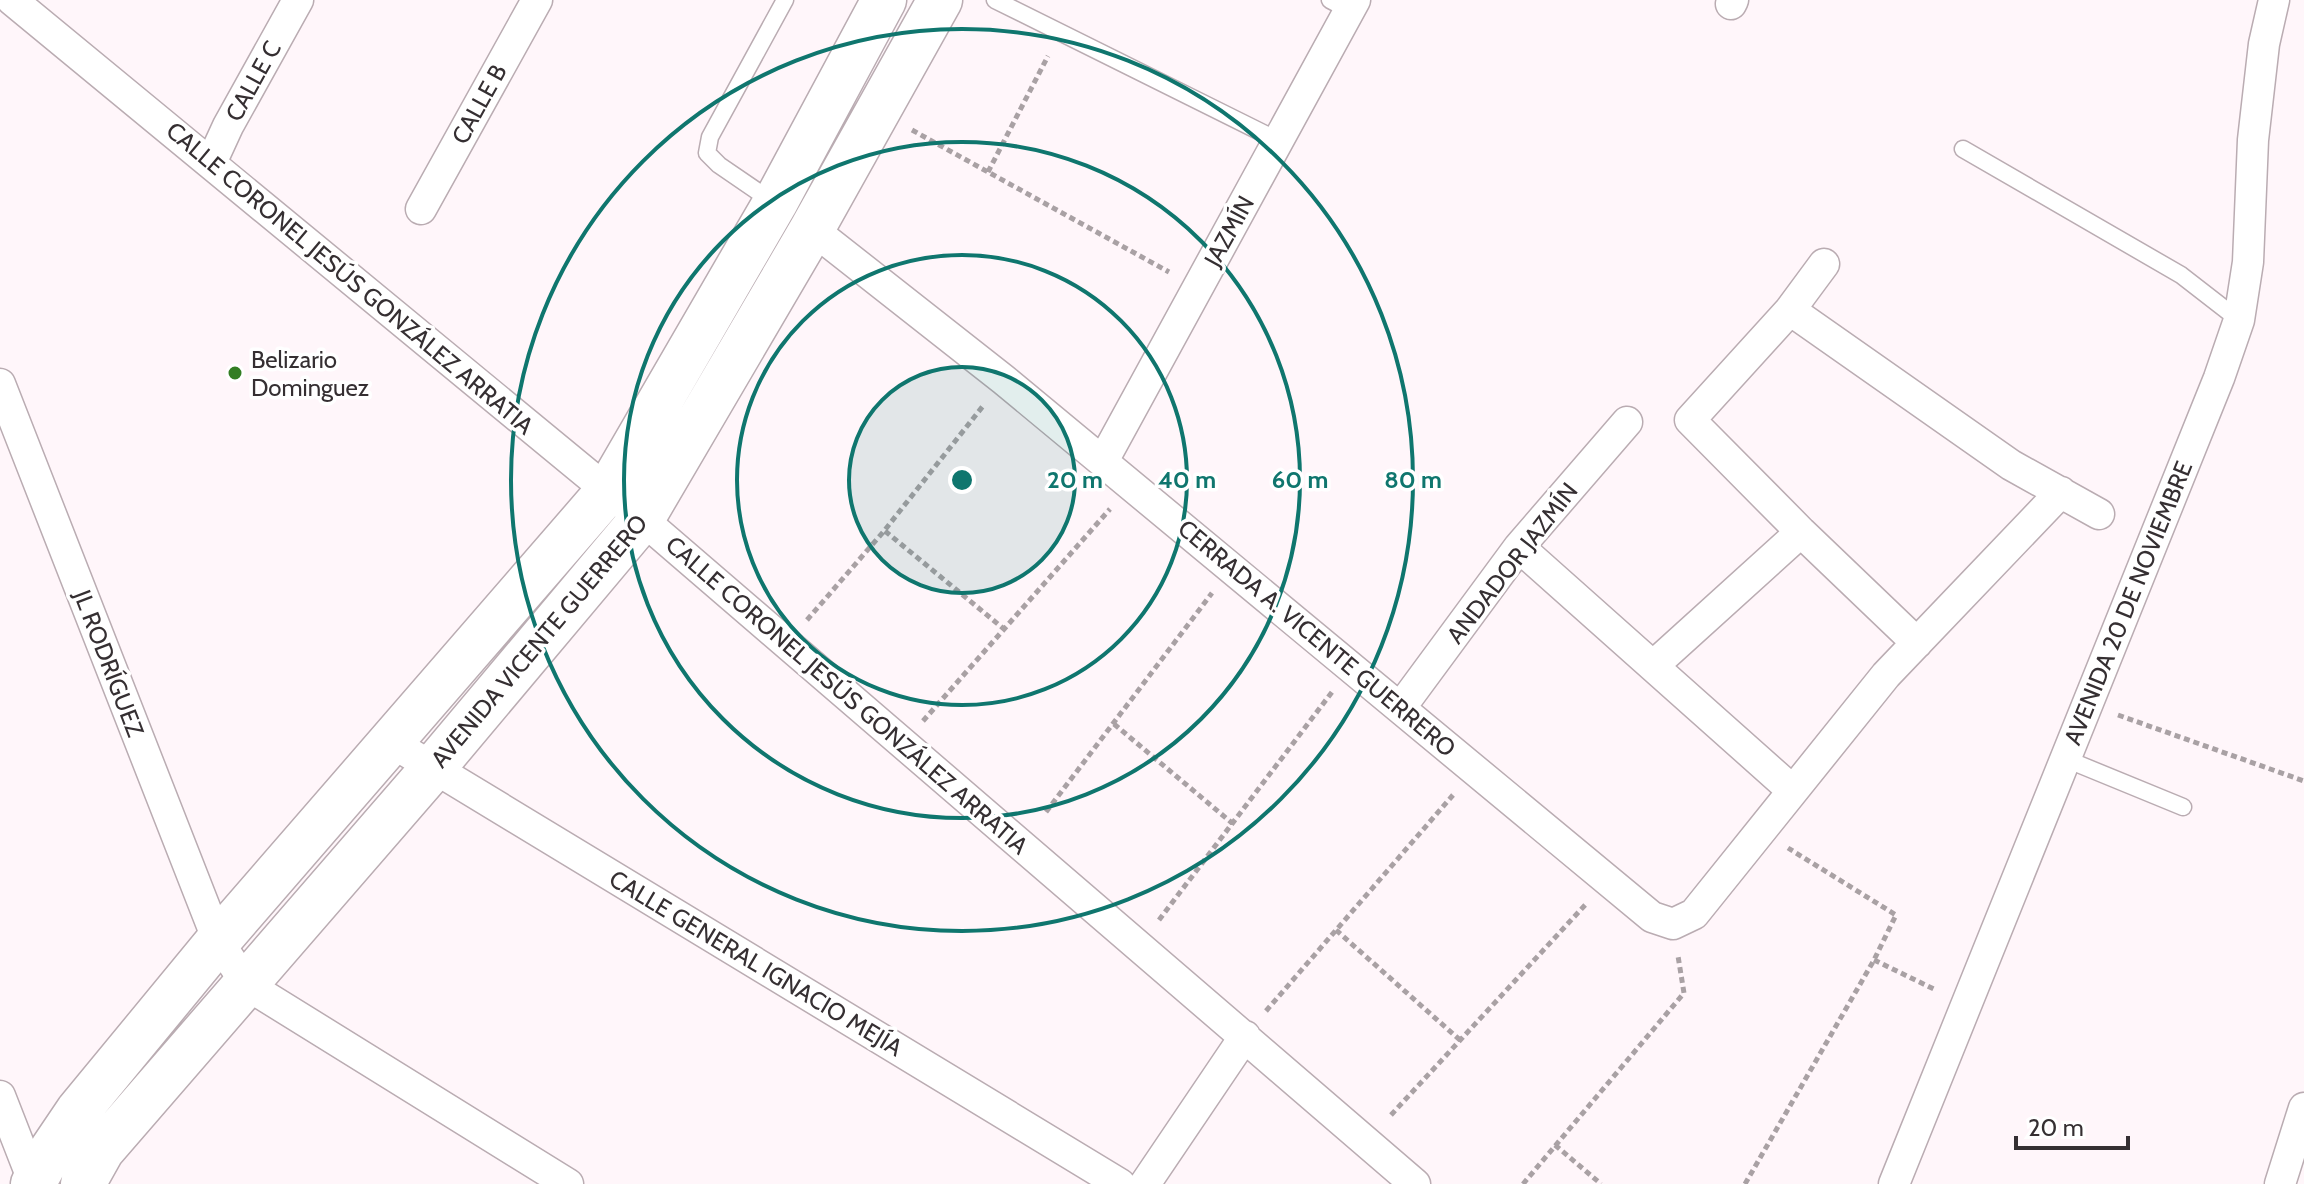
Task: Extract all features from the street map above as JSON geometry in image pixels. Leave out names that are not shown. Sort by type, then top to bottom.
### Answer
[{"type":"main road","name":"AVENIDA VICENTE GUERRERO","points":[[34,1184],[78,1111],[218,941],[608,491],[775,203],[884,0]]},
{"type":"main road","name":"AVENIDA VICENTE GUERRERO","points":[[83,1184],[102,1150],[433,768],[642,519],[812,229],[940,0]]},
{"type":"street","name":"CALLE CORONEL JESÚS GONZÁLEZ ARRATIA","points":[[12,0],[642,519],[1415,1184]]},
{"type":"street","name":"CALLE C","points":[[211,163],[228,126],[298,0]]},
{"type":"street","name":"CALLE B","points":[[421,209],[537,0]]},
{"type":"street","name":"AVENIDA 20 DE NOVIEMBRE","points":[[1894,1184],[2219,378],[2239,320],[2248,262],[2253,140],[2264,44],[2274,0]]},
{"type":"street","name":"JAZMÍN","points":[[1103,461],[1279,141],[1345,3]]},
{"type":"street","name":"CERRADA A. VICENTE GUERRERO","points":[[812,229],[1103,461],[1652,917],[1673,924]]},
{"type":"street","points":[[1824,264],[1790,310],[1690,420],[1917,643]]},
{"type":"street","points":[[1790,310],[2011,465],[2099,514]]},
{"type":"street","name":"JL RODRÍGUEZ","points":[[0,384],[218,941],[247,985]]},
{"type":"street","name":"ANDADOR JAZMÍN","points":[[1401,707],[1519,547],[1627,422]]},
{"type":"street","points":[[1673,924],[1694,914],[1886,675],[2061,492]]},
{"type":"street","points":[[1653,666],[1801,532]]},
{"type":"street","points":[[1519,547],[1792,790]]},
{"type":"street","name":"CALLE GENERAL IGNACIO MEJÍA","points":[[391,742],[1120,1184]]},
{"type":"street","points":[[247,985],[568,1184]]},
{"type":"street","points":[[1145,1184],[1245,1036]]},
{"type":"street","points":[[0,1096],[34,1184]]},
{"type":"street","points":[[2280,1184],[2304,1108]]},
{"type":"lane","points":[[775,203],[719,165],[707,153],[710,137],[785,0]]},
{"type":"lane","points":[[995,0],[1279,141]]},
{"type":"lane","points":[[1963,149],[2181,275],[2239,320]]},
{"type":"lane","points":[[2066,759],[2183,807]]},
{"type":"path","points":[[988,172],[1060,33]]},
{"type":"path","points":[[877,110],[1198,288]]},
{"type":"path","points":[[807,620],[884,531],[1004,380]]},
{"type":"path","points":[[904,742],[1131,485]]},
{"type":"path","points":[[884,531],[1004,629]]},
{"type":"path","points":[[1046,812],[1231,567]]},
{"type":"path","points":[[1139,946],[1351,667]]},
{"type":"path","points":[[2087,704],[2304,781]]},
{"type":"path","points":[[1114,724],[1232,823]]},
{"type":"path","points":[[1245,1036],[1475,769]]},
{"type":"path","points":[[1745,1184],[1874,960],[1896,915],[1760,830]]},
{"type":"path","points":[[1391,1115],[1608,880]]},
{"type":"path","points":[[1523,1184],[1684,993],[1673,924]]},
{"type":"path","points":[[1336,930],[1461,1041]]},
{"type":"path","points":[[1874,960],[1966,1004]]},
{"type":"path","points":[[1555,1145],[1601,1184]]},
{"type":"place","name":"Belizario Dominguez","points":[[235,373]]}]
